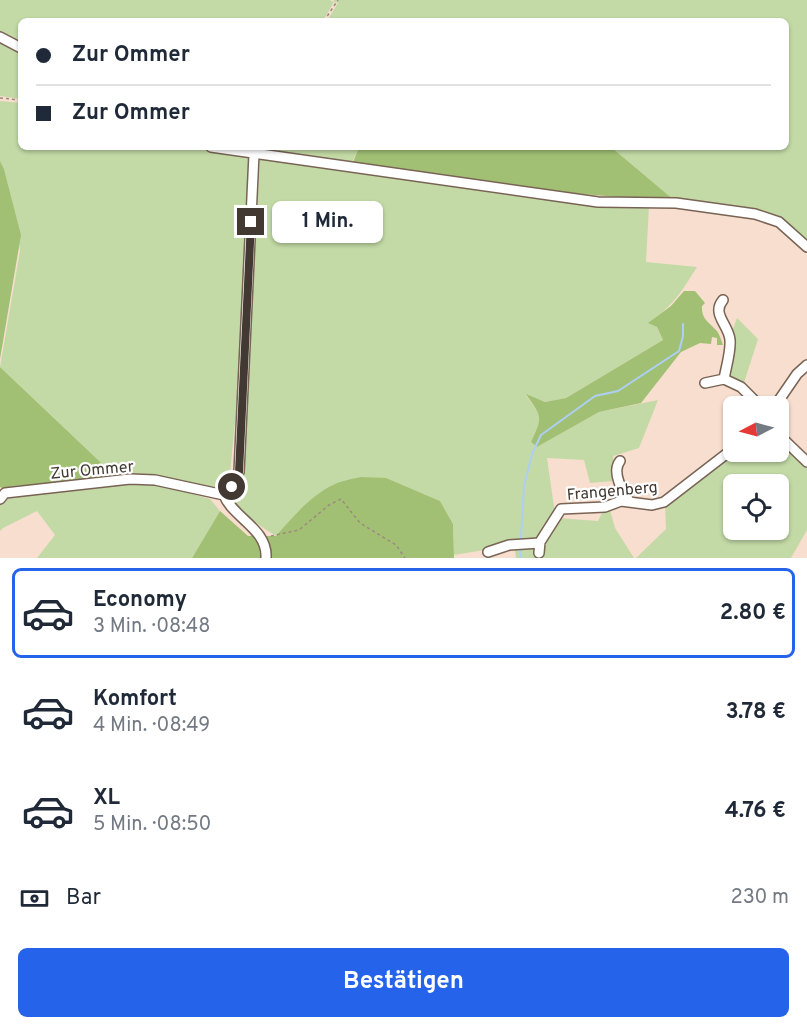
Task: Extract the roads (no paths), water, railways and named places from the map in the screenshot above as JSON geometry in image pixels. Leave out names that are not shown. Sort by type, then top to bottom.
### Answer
[{"type":"street","points":[[0,38],[18,47]]},
{"type":"street","points":[[229,150],[598,202],[676,203],[755,214],[779,222],[807,247]]},
{"type":"street","points":[[254,154],[239,472],[232,487],[224,495],[228,506],[261,537],[266,558]]},
{"type":"street","points":[[723,300],[718,313],[730,340],[724,379]]},
{"type":"street","points":[[782,396],[797,374],[807,365]]},
{"type":"street","points":[[705,383],[724,379],[741,387],[750,396]]},
{"type":"street","points":[[789,445],[807,462]]},
{"type":"street","name":"Frangenberg","points":[[488,552],[508,545],[539,548],[561,509],[605,507],[621,501],[652,505],[664,502],[723,456]]},
{"type":"street","points":[[620,461],[617,468],[621,489],[630,502]]},
{"type":"street","name":"Zur Ommer","points":[[0,499],[5,493],[130,479],[155,480],[224,495]]},
{"type":"waterway","points":[[521,538],[524,486],[532,454],[541,435],[595,396],[618,391],[679,351],[683,324]]},
{"type":"waterway","points":[[520,549],[521,558]]}]
